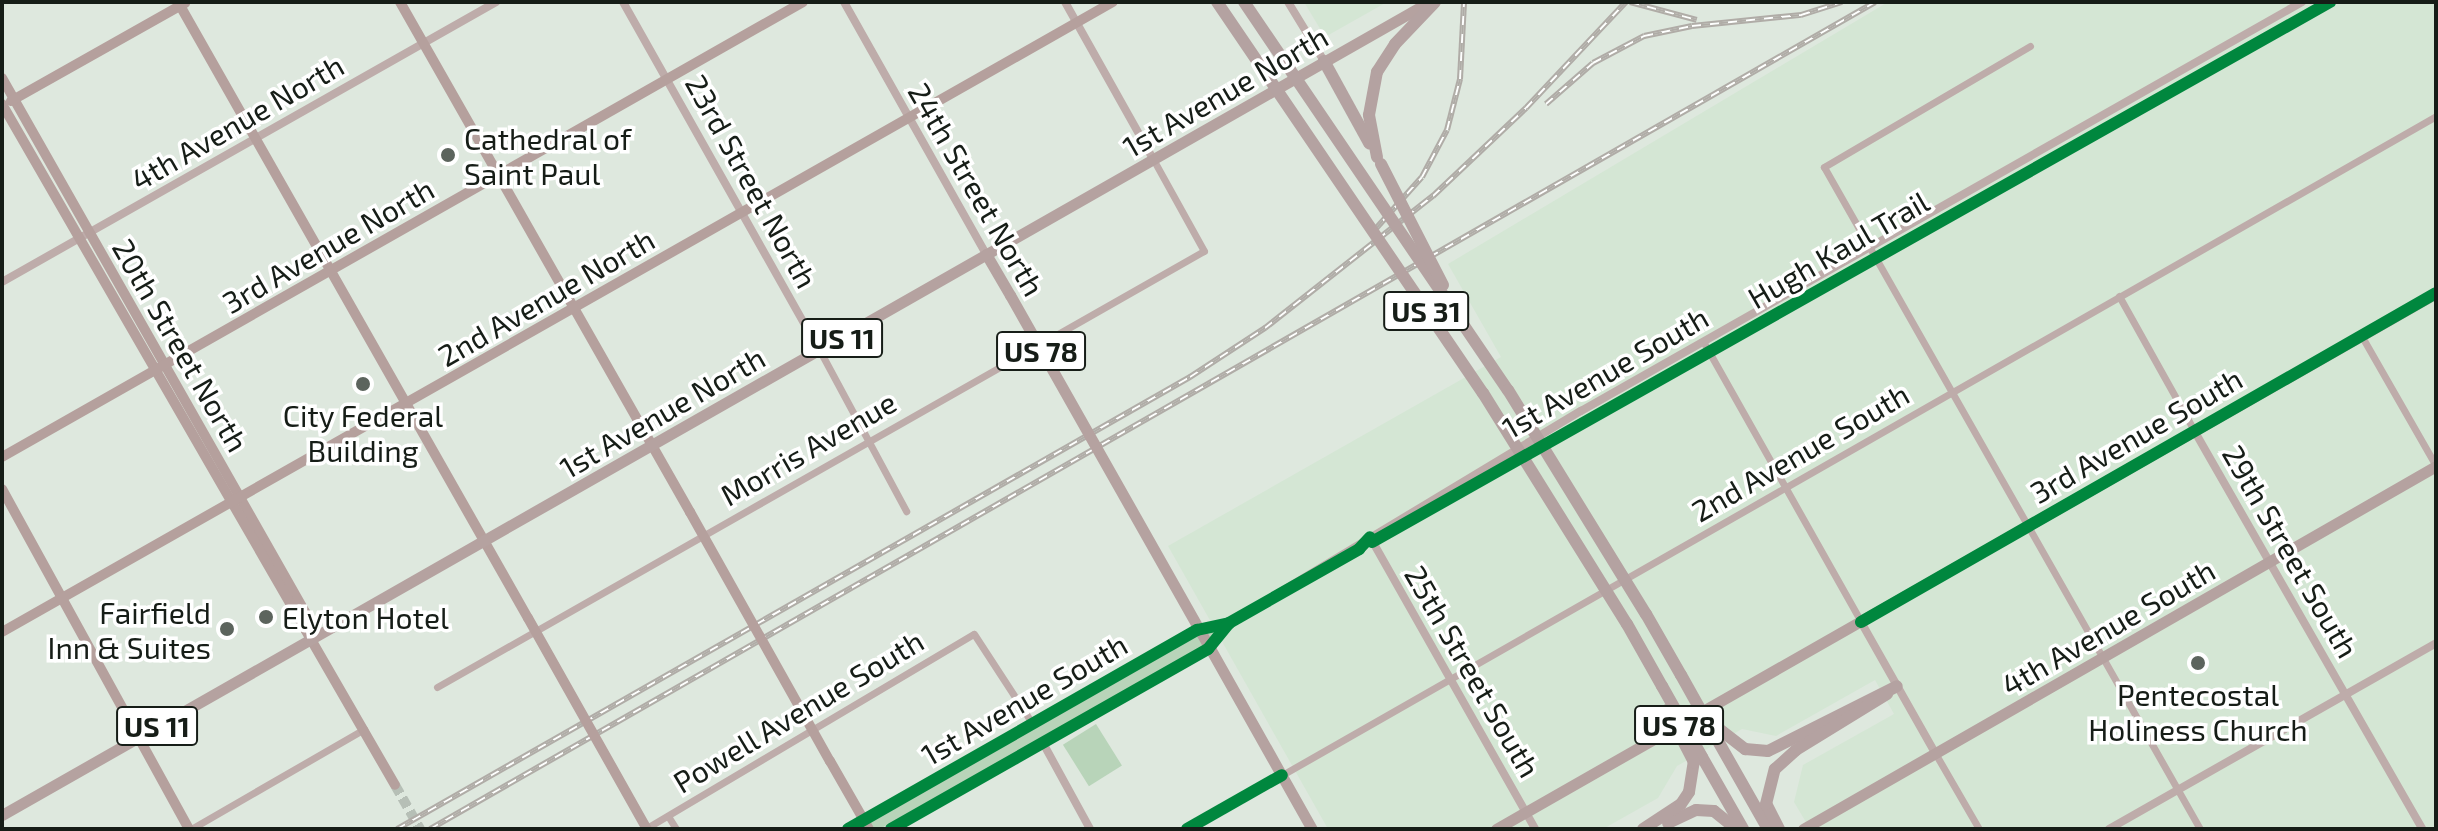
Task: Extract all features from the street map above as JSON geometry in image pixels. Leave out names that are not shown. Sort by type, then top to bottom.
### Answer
[{"type":"highway","name":"US 31","points":[[1217,2],[1483,393],[1631,630],[1635,650],[1698,759]]},
{"type":"highway","name":"US 31","points":[[1244,2],[1466,330],[1646,614],[1705,718],[1727,744]]},
{"type":"highway","points":[[1379,161],[1369,115],[1373,87],[1385,58],[1414,16],[1435,2]]},
{"type":"highway","points":[[1324,61],[1466,330]]},
{"type":"highway","points":[[1727,744],[1757,751],[1781,747],[1897,686]]},
{"type":"highway","points":[[1768,829],[1761,806],[1769,777],[1784,760],[1897,686]]},
{"type":"highway","points":[[1727,744],[1761,806],[1779,829]]},
{"type":"highway","points":[[1698,759],[1737,825]]},
{"type":"highway","points":[[1643,829],[1681,804],[1689,792],[1698,759]]},
{"type":"highway","points":[[1658,829],[1696,810],[1714,811],[1737,825]]},
{"type":"main road","points":[[400,2],[867,824]]},
{"type":"main road","name":"3rd Avenue North","points":[[2,457],[803,2]]},
{"type":"main road","name":"2nd Avenue North","points":[[2,632],[1113,2]]},
{"type":"main road","name":"1st Avenue North","points":[[2,815],[1324,61],[1414,16],[1429,2]]},
{"type":"main road","points":[[2,105],[182,3],[646,829]]},
{"type":"main road","name":"20th Street North","points":[[2,78],[305,612],[313,638],[395,785]]},
{"type":"main road","name":"20th Street North","points":[[2,105],[295,619],[313,638]]},
{"type":"main road","name":"24th Street North","points":[[986,254],[1282,775]]},
{"type":"main road","name":"3rd Avenue South","points":[[1496,829],[2436,293]]},
{"type":"main road","name":"4th Avenue South","points":[[1803,829],[2436,466]]},
{"type":"main road","points":[[2,489],[190,829]]},
{"type":"main road","name":"US 78","points":[[1282,775],[1312,829]]},
{"type":"street","name":"4th Avenue North","points":[[2,282],[496,2]]},
{"type":"street","name":"23rd Street North","points":[[623,2],[871,440],[906,511]]},
{"type":"street","name":"24th Street North","points":[[844,2],[986,254]]},
{"type":"street","points":[[1065,2],[1153,159]]},
{"type":"street","points":[[1288,2],[1324,61]]},
{"type":"street","name":"1st Avenue South","points":[[848,829],[867,824],[1032,723],[1197,630],[1229,623],[1359,549],[1370,537],[1704,343],[2302,2]]},
{"type":"street","points":[[2030,46],[1824,167],[2200,829]]},
{"type":"street","name":"2nd Avenue South","points":[[1187,829],[2436,116]]},
{"type":"street","name":"Morris Avenue","points":[[437,687],[1204,251],[1153,159]]},
{"type":"street","name":"29th Street South","points":[[2119,296],[2422,829]]},
{"type":"street","points":[[2361,335],[2436,466]]},
{"type":"street","points":[[1704,343],[1979,829]]},
{"type":"street","name":"25th Street South","points":[[1370,537],[1535,829]]},
{"type":"street","name":"1st Avenue South","points":[[891,829],[1208,649],[1229,623]]},
{"type":"street","name":"Powell Avenue South","points":[[646,829],[974,634],[1032,723]]},
{"type":"street","points":[[2109,829],[2436,643]]},
{"type":"street","points":[[190,829],[364,729]]},
{"type":"street","points":[[1043,743],[1090,829]]},
{"type":"street","points":[[668,816],[676,829]]},
{"type":"shaded area","points":[[1304,2],[1387,2],[1325,37]]},
{"type":"shaded area","points":[[1888,2],[2436,2],[2436,829],[1810,829],[1794,802],[1803,765],[1894,714],[1875,680],[1776,736],[1742,729],[1677,766],[1658,798],[1603,829],[1328,829],[1168,546],[1501,357],[1448,264]]},
{"type":"shaded area","points":[[1217,630],[1205,645],[880,829],[856,829],[1199,634]]},
{"type":"shaded area","points":[[1096,724],[1122,766],[1089,786],[1063,745]]},
{"type":"tunnel","points":[[395,785],[420,829]]},
{"type":"railway","points":[[1371,234],[1422,177],[1447,130],[1460,79],[1464,2]]},
{"type":"railway","points":[[397,829],[1190,377],[1265,328],[1433,196],[1526,108],[1626,2]]},
{"type":"railway","points":[[1630,2],[1697,20]]},
{"type":"railway","points":[[1546,104],[1593,63],[1644,36],[1692,26],[1801,15],[1842,2]]},
{"type":"railway","points":[[430,829],[1875,2]]},
{"type":"cycle path","name":"Hugh Kaul Trail","points":[[1372,542],[2330,2]]},
{"type":"cycle path","points":[[1861,622],[2436,293]]},
{"type":"cycle path","points":[[848,829],[1197,630],[1229,623],[1359,549],[1370,537]]},
{"type":"cycle path","points":[[891,829],[1208,649],[1229,623]]},
{"type":"cycle path","points":[[1187,829],[1282,775]]},
{"type":"place","name":"Cathedral of Saint Paul","points":[[448,155]]},
{"type":"place","name":"City Federal Building","points":[[363,384]]},
{"type":"place","name":"Elyton Hotel","points":[[266,617]]},
{"type":"place","name":"Fairfield Inn & Suites","points":[[227,629]]},
{"type":"place","name":"Pentecostal Holiness Church","points":[[2198,663]]}]
